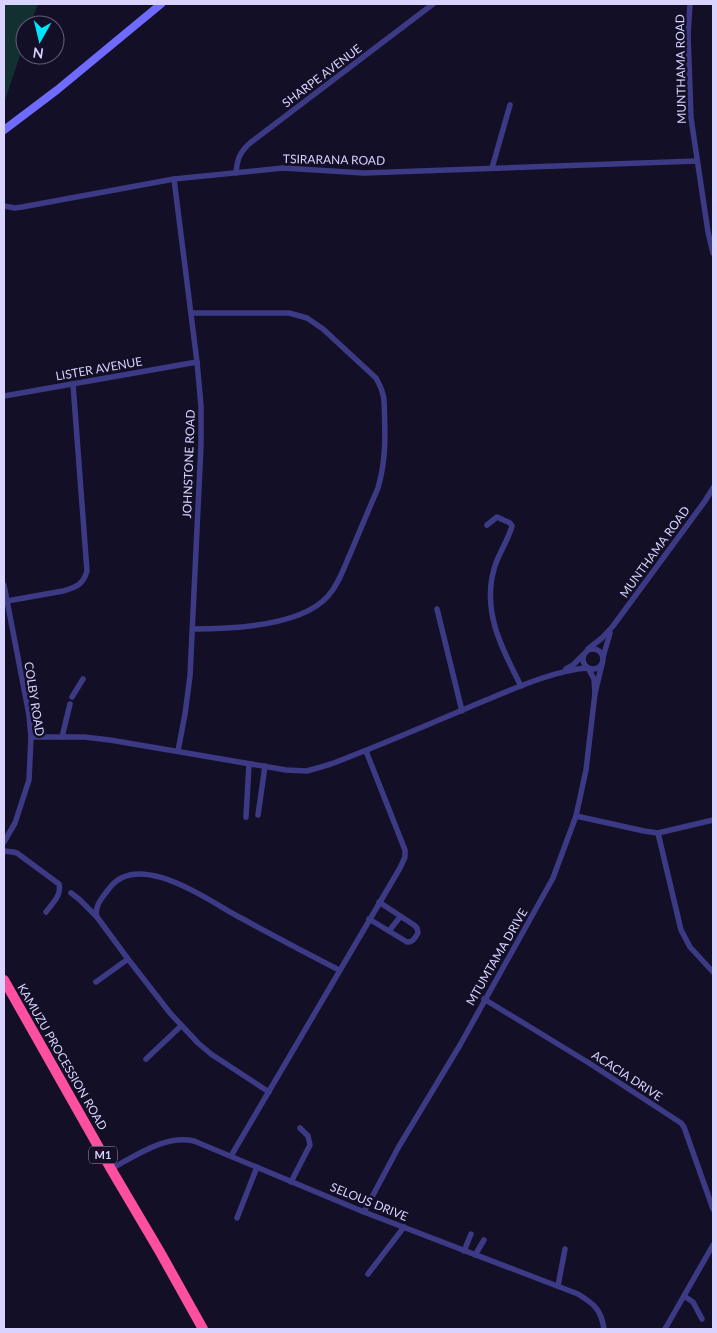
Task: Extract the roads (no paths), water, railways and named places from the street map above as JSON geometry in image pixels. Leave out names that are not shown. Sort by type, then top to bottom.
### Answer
[{"type":"highway","name":"KAMUZU PROCESSION ROAD","points":[[4,980],[204,1329]]},
{"type":"main road","points":[[4,130],[58,90],[161,4]]},
{"type":"street","name":"SHARPE AVENUE","points":[[236,173],[238,157],[250,143],[434,4]]},
{"type":"street","name":"MUNTHAMA ROAD","points":[[690,4],[688,35],[690,118],[711,231],[713,253]]},
{"type":"street","points":[[492,168],[510,106]]},
{"type":"street","name":"TSIRARANA ROAD","points":[[4,206],[22,207],[174,179],[283,168],[358,173],[697,161]]},
{"type":"street","name":"JOHNSTONE ROAD","points":[[174,179],[197,362],[202,426],[193,629],[188,694],[178,751]]},
{"type":"street","points":[[191,313],[289,313],[307,318],[315,323],[376,378],[380,385],[384,400],[385,447],[383,472],[378,488],[338,582],[325,599],[308,612],[286,619],[261,624],[193,629]]},
{"type":"street","name":"LISTER AVENUE","points":[[4,396],[197,362]]},
{"type":"street","points":[[7,601],[72,589],[85,580],[87,571],[73,384]]},
{"type":"street","name":"MUNTHAMA ROAD","points":[[613,626],[713,488]]},
{"type":"street","points":[[487,525],[496,517],[510,523],[512,526],[494,568],[491,598],[497,635],[521,686]]},
{"type":"street","name":"COLBY ROAD","points":[[4,585],[29,715],[31,737],[30,769],[26,792],[12,830],[4,842]]},
{"type":"street","points":[[437,609],[462,711]]},
{"type":"street","points":[[560,673],[573,665],[613,626]]},
{"type":"street","points":[[595,693],[606,643],[613,626]]},
{"type":"street","points":[[588,649],[600,650],[604,657]]},
{"type":"street","points":[[583,655],[583,662],[594,679],[595,693]]},
{"type":"street","points":[[31,737],[110,740],[286,770],[307,771],[366,751],[521,686],[575,669],[597,668],[602,664]]},
{"type":"street","points":[[72,696],[83,679]]},
{"type":"street","name":"MTUMTAMA DRIVE","points":[[364,1212],[398,1148],[460,1044],[553,878],[576,816],[586,770],[595,693]]},
{"type":"street","points":[[62,737],[70,704]]},
{"type":"street","points":[[230,1156],[405,857],[405,850],[366,751]]},
{"type":"street","points":[[246,817],[249,764]]},
{"type":"street","points":[[258,814],[265,766]]},
{"type":"street","points":[[576,816],[644,832],[658,833],[713,820]]},
{"type":"street","points":[[658,833],[681,930],[690,946],[713,972]]},
{"type":"street","points":[[4,851],[17,853],[60,884],[61,890],[46,912]]},
{"type":"street","points":[[98,917],[96,909],[115,881],[121,877],[137,874],[155,876],[186,886],[235,915],[339,970]]},
{"type":"street","points":[[71,893],[98,917],[128,960],[181,1026],[211,1054],[269,1092]]},
{"type":"street","points":[[369,919],[406,942],[414,940],[418,933],[417,928],[379,902]]},
{"type":"street","points":[[389,932],[400,917]]},
{"type":"street","points":[[96,982],[128,960]]},
{"type":"street","name":"ACACIA DRIVE","points":[[484,1000],[588,1063],[681,1123],[713,1209]]},
{"type":"street","points":[[146,1059],[181,1026]]},
{"type":"street","points":[[291,1182],[310,1145],[308,1136],[300,1128]]},
{"type":"street","name":"SELOUS DRIVE","points":[[111,1169],[165,1142],[174,1140],[194,1141],[364,1212],[578,1294],[593,1304],[599,1311],[604,1329]]},
{"type":"street","points":[[237,1218],[257,1168]]},
{"type":"street","points":[[368,1274],[404,1227]]},
{"type":"street","points":[[464,1251],[471,1234]]},
{"type":"street","points":[[475,1255],[484,1240]]},
{"type":"street","points":[[665,1329],[713,1246]]},
{"type":"street","points":[[558,1286],[565,1249]]},
{"type":"street","points":[[684,1296],[693,1302],[702,1319]]}]
